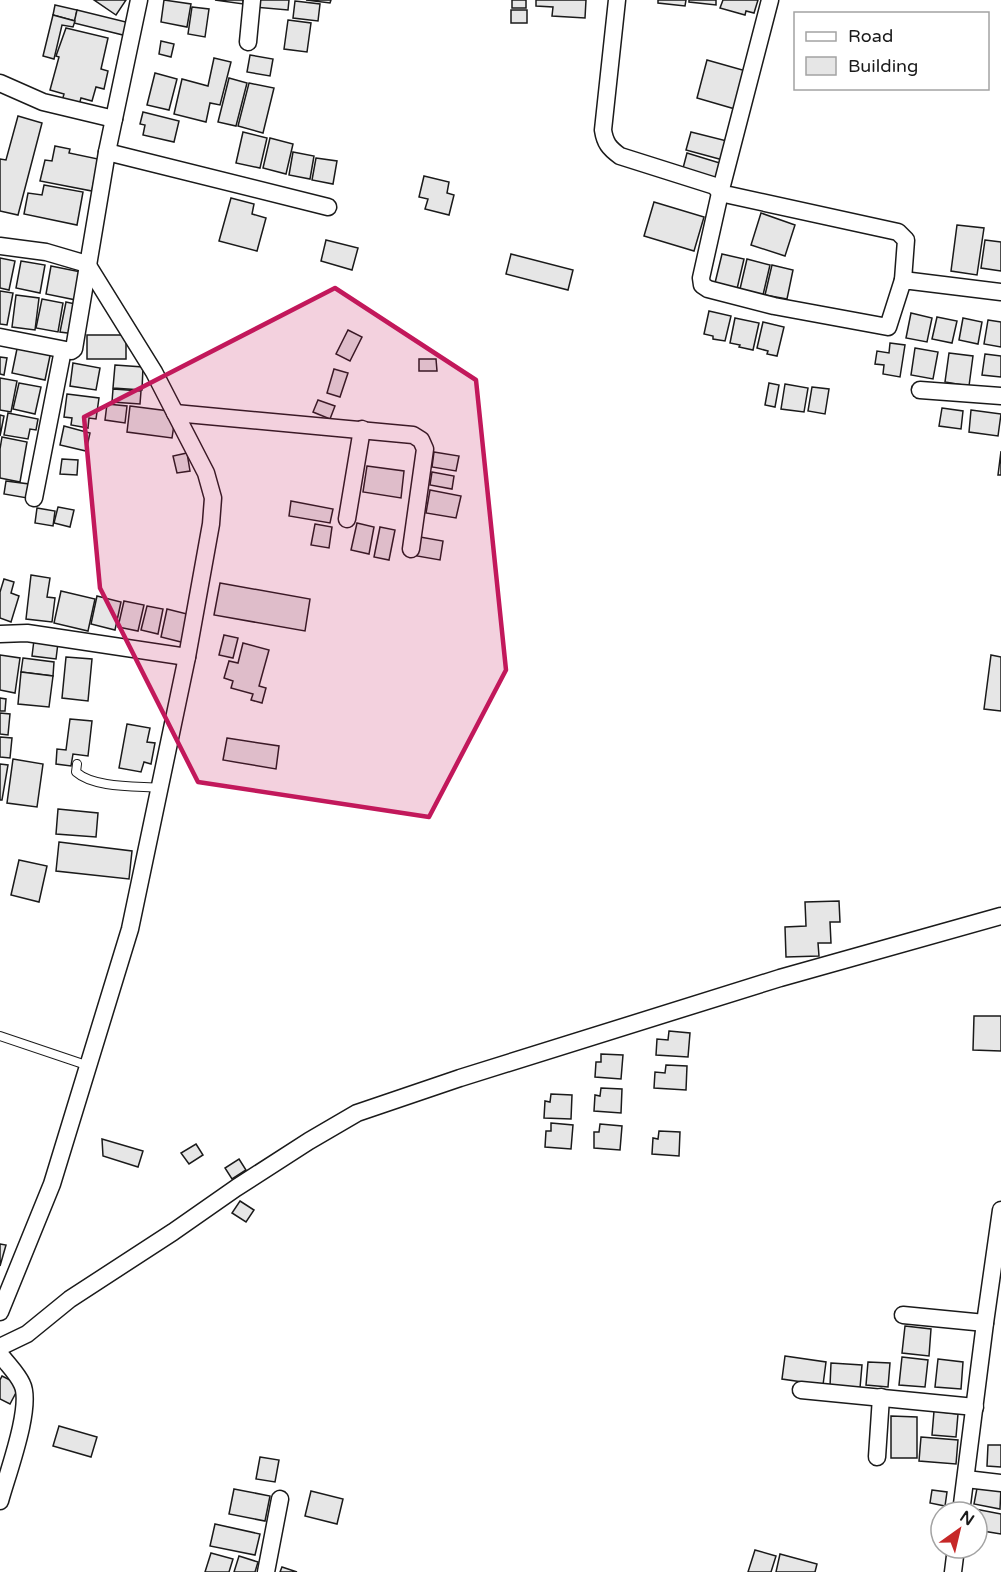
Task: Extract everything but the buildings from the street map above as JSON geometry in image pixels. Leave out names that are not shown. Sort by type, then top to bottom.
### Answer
[{"type":"street","points":[[0,337],[63,350],[74,349],[107,152],[139,0]]},
{"type":"street","points":[[248,42],[252,0]]},
{"type":"street","points":[[617,0],[603,130],[607,146],[620,156],[715,186],[720,193],[898,232],[906,240],[903,280],[888,327],[774,306],[708,289],[702,285],[701,278],[720,193],[770,0]]},
{"type":"street","points":[[0,84],[43,102],[114,119]]},
{"type":"street","points":[[107,152],[328,207]]},
{"type":"street","points":[[0,246],[46,252],[87,264],[154,372],[206,473],[213,498],[211,524],[187,657],[130,929],[52,1184],[0,1312]]},
{"type":"street","points":[[903,280],[1001,292]]},
{"type":"street","points":[[34,498],[63,350]]},
{"type":"street","points":[[920,390],[1001,396]]},
{"type":"street","points":[[175,413],[413,435],[421,440],[425,449],[411,549]]},
{"type":"street","points":[[347,519],[362,429]]},
{"type":"street","points":[[0,634],[27,633],[187,657]]},
{"type":"street","points":[[0,1347],[27,1334],[70,1299],[236,1188],[357,1113],[460,1077],[780,978],[1001,916]]},
{"type":"street","points":[[963,1500],[1001,1210]]},
{"type":"street","points":[[903,1315],[985,1323]]},
{"type":"street","points":[[0,1354],[22,1383],[26,1395],[19,1435],[0,1501]]},
{"type":"street","points":[[801,1390],[881,1396],[975,1407]]},
{"type":"street","points":[[877,1457],[881,1396]]},
{"type":"street","points":[[966,1479],[1001,1483]]},
{"type":"street","points":[[266,1572],[280,1499]]},
{"type":"lane","points":[[77,764],[76,772],[83,779],[96,783],[160,788]]},
{"type":"lane","points":[[0,1036],[89,1066]]},
{"type":"highlighted area","points":[[335,288],[476,380],[506,670],[429,817],[198,782],[100,588],[84,417]]}]
